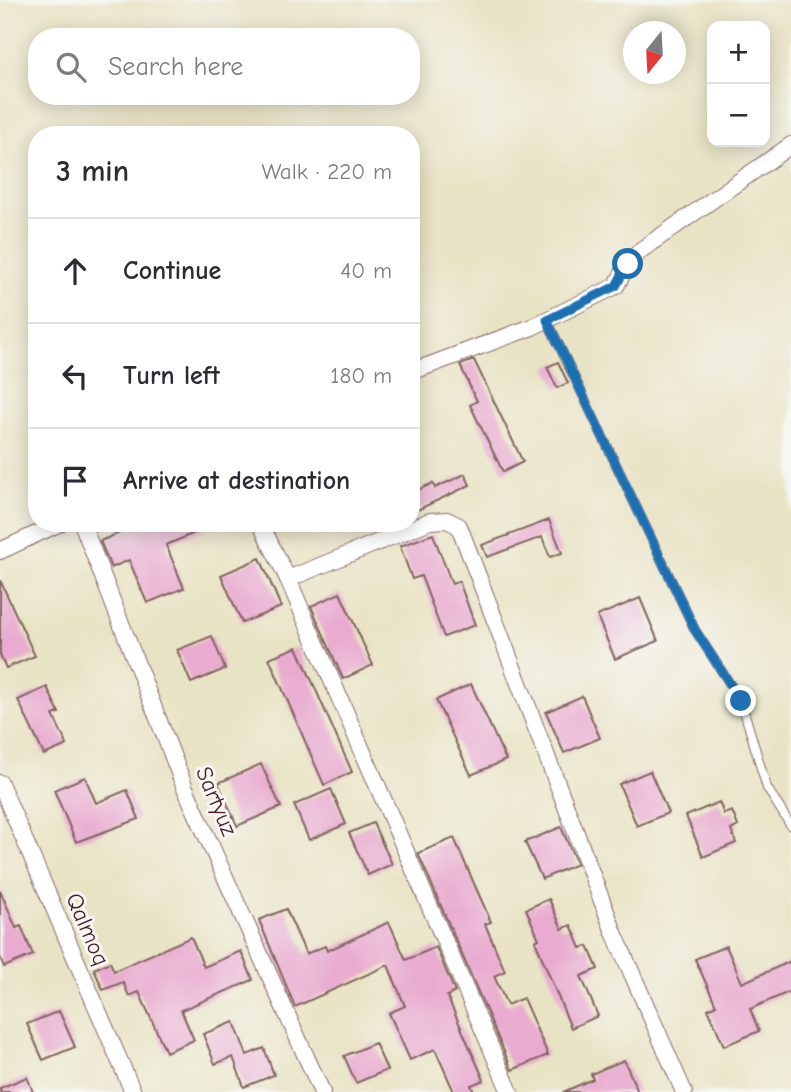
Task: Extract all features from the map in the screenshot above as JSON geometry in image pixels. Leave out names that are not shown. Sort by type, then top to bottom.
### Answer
[{"type":"street","points":[[420,369],[547,320],[616,286],[628,264],[640,250],[791,145]]},
{"type":"street","points":[[420,525],[430,521],[447,520],[459,526],[615,935],[684,1092]]},
{"type":"street","points":[[0,551],[41,532]]},
{"type":"street","name":"Sartyuz","points":[[85,532],[185,788],[322,1092]]},
{"type":"street","points":[[264,532],[288,579],[510,1092]]},
{"type":"street","points":[[288,579],[403,532]]},
{"type":"street","name":"Qalmoq","points":[[0,783],[133,1092]]},
{"type":"lane","points":[[547,320],[695,630],[741,701],[767,788],[791,826]]},
{"type":"building","points":[[474,360],[523,462],[503,472],[470,405],[477,401],[460,365]]},
{"type":"building","points":[[558,362],[568,383],[557,388],[547,367]]},
{"type":"building","points":[[465,474],[470,485],[420,509],[420,489],[433,483],[435,488]]},
{"type":"building","points":[[549,520],[562,553],[550,557],[542,537],[487,557],[482,545]]},
{"type":"building","points":[[122,532],[197,532],[166,545],[184,588],[147,603],[129,560],[111,568],[100,541]]},
{"type":"building","points":[[433,534],[452,584],[459,581],[475,625],[444,637],[421,576],[412,579],[400,546]]},
{"type":"building","points":[[260,558],[281,607],[242,623],[221,575]]},
{"type":"building","points":[[0,580],[35,656],[6,668],[0,655]]},
{"type":"building","points":[[340,593],[373,665],[343,679],[311,606]]},
{"type":"building","points":[[640,598],[658,641],[615,659],[597,616]]},
{"type":"building","points":[[212,636],[225,669],[191,683],[177,650]]},
{"type":"building","points":[[297,647],[352,772],[324,785],[269,658]]},
{"type":"building","points":[[471,684],[506,760],[471,775],[436,700]]},
{"type":"building","points":[[47,687],[59,713],[53,715],[67,745],[44,755],[18,700]]},
{"type":"building","points":[[582,696],[600,738],[564,753],[546,712]]},
{"type":"building","points":[[261,764],[281,807],[237,826],[218,783]]},
{"type":"building","points":[[650,771],[668,813],[637,826],[619,784]]},
{"type":"building","points":[[85,777],[96,803],[127,790],[139,819],[76,842],[54,790]]},
{"type":"building","points":[[331,789],[346,824],[309,840],[294,805]]},
{"type":"building","points":[[719,802],[724,814],[732,811],[738,826],[731,830],[736,843],[703,857],[686,816]]},
{"type":"building","points":[[373,823],[392,864],[368,875],[349,833]]},
{"type":"building","points":[[561,827],[577,864],[542,879],[525,842]]},
{"type":"building","points":[[454,838],[491,922],[485,924],[505,971],[494,976],[507,1005],[523,998],[548,1055],[512,1070],[418,853]]},
{"type":"building","points":[[0,890],[16,928],[21,926],[33,955],[4,967],[0,957]]},
{"type":"building","points":[[549,899],[562,929],[571,925],[581,948],[588,946],[598,969],[581,976],[598,1016],[571,1028],[535,941],[539,939],[526,909]]},
{"type":"building","points":[[286,909],[306,954],[325,946],[327,951],[389,922],[406,960],[436,947],[455,992],[447,996],[484,1080],[471,1085],[474,1092],[454,1092],[435,1049],[410,1060],[389,1013],[405,1006],[388,965],[295,1007],[259,920]]},
{"type":"building","points":[[191,937],[204,967],[241,951],[253,980],[181,1010],[194,1040],[166,1052],[139,992],[129,996],[123,982],[103,990],[94,969],[110,962],[114,971]]},
{"type":"building","points":[[726,946],[742,983],[791,961],[791,991],[750,1009],[759,1031],[724,1046],[708,1009],[716,1005],[695,959]]},
{"type":"building","points":[[59,1011],[75,1047],[43,1060],[27,1024]]},
{"type":"building","points":[[234,1022],[247,1055],[264,1048],[274,1075],[244,1087],[233,1057],[215,1064],[203,1034]]},
{"type":"building","points":[[375,1043],[387,1070],[356,1083],[344,1056]]},
{"type":"building","points":[[624,1060],[638,1092],[563,1092],[593,1079],[591,1074]]},
{"type":"building","points":[[27,1077],[33,1092],[0,1092],[0,1088]]},
{"type":"route","points":[[628,264],[616,286],[547,320],[565,363],[631,491],[695,630],[741,701]]}]
